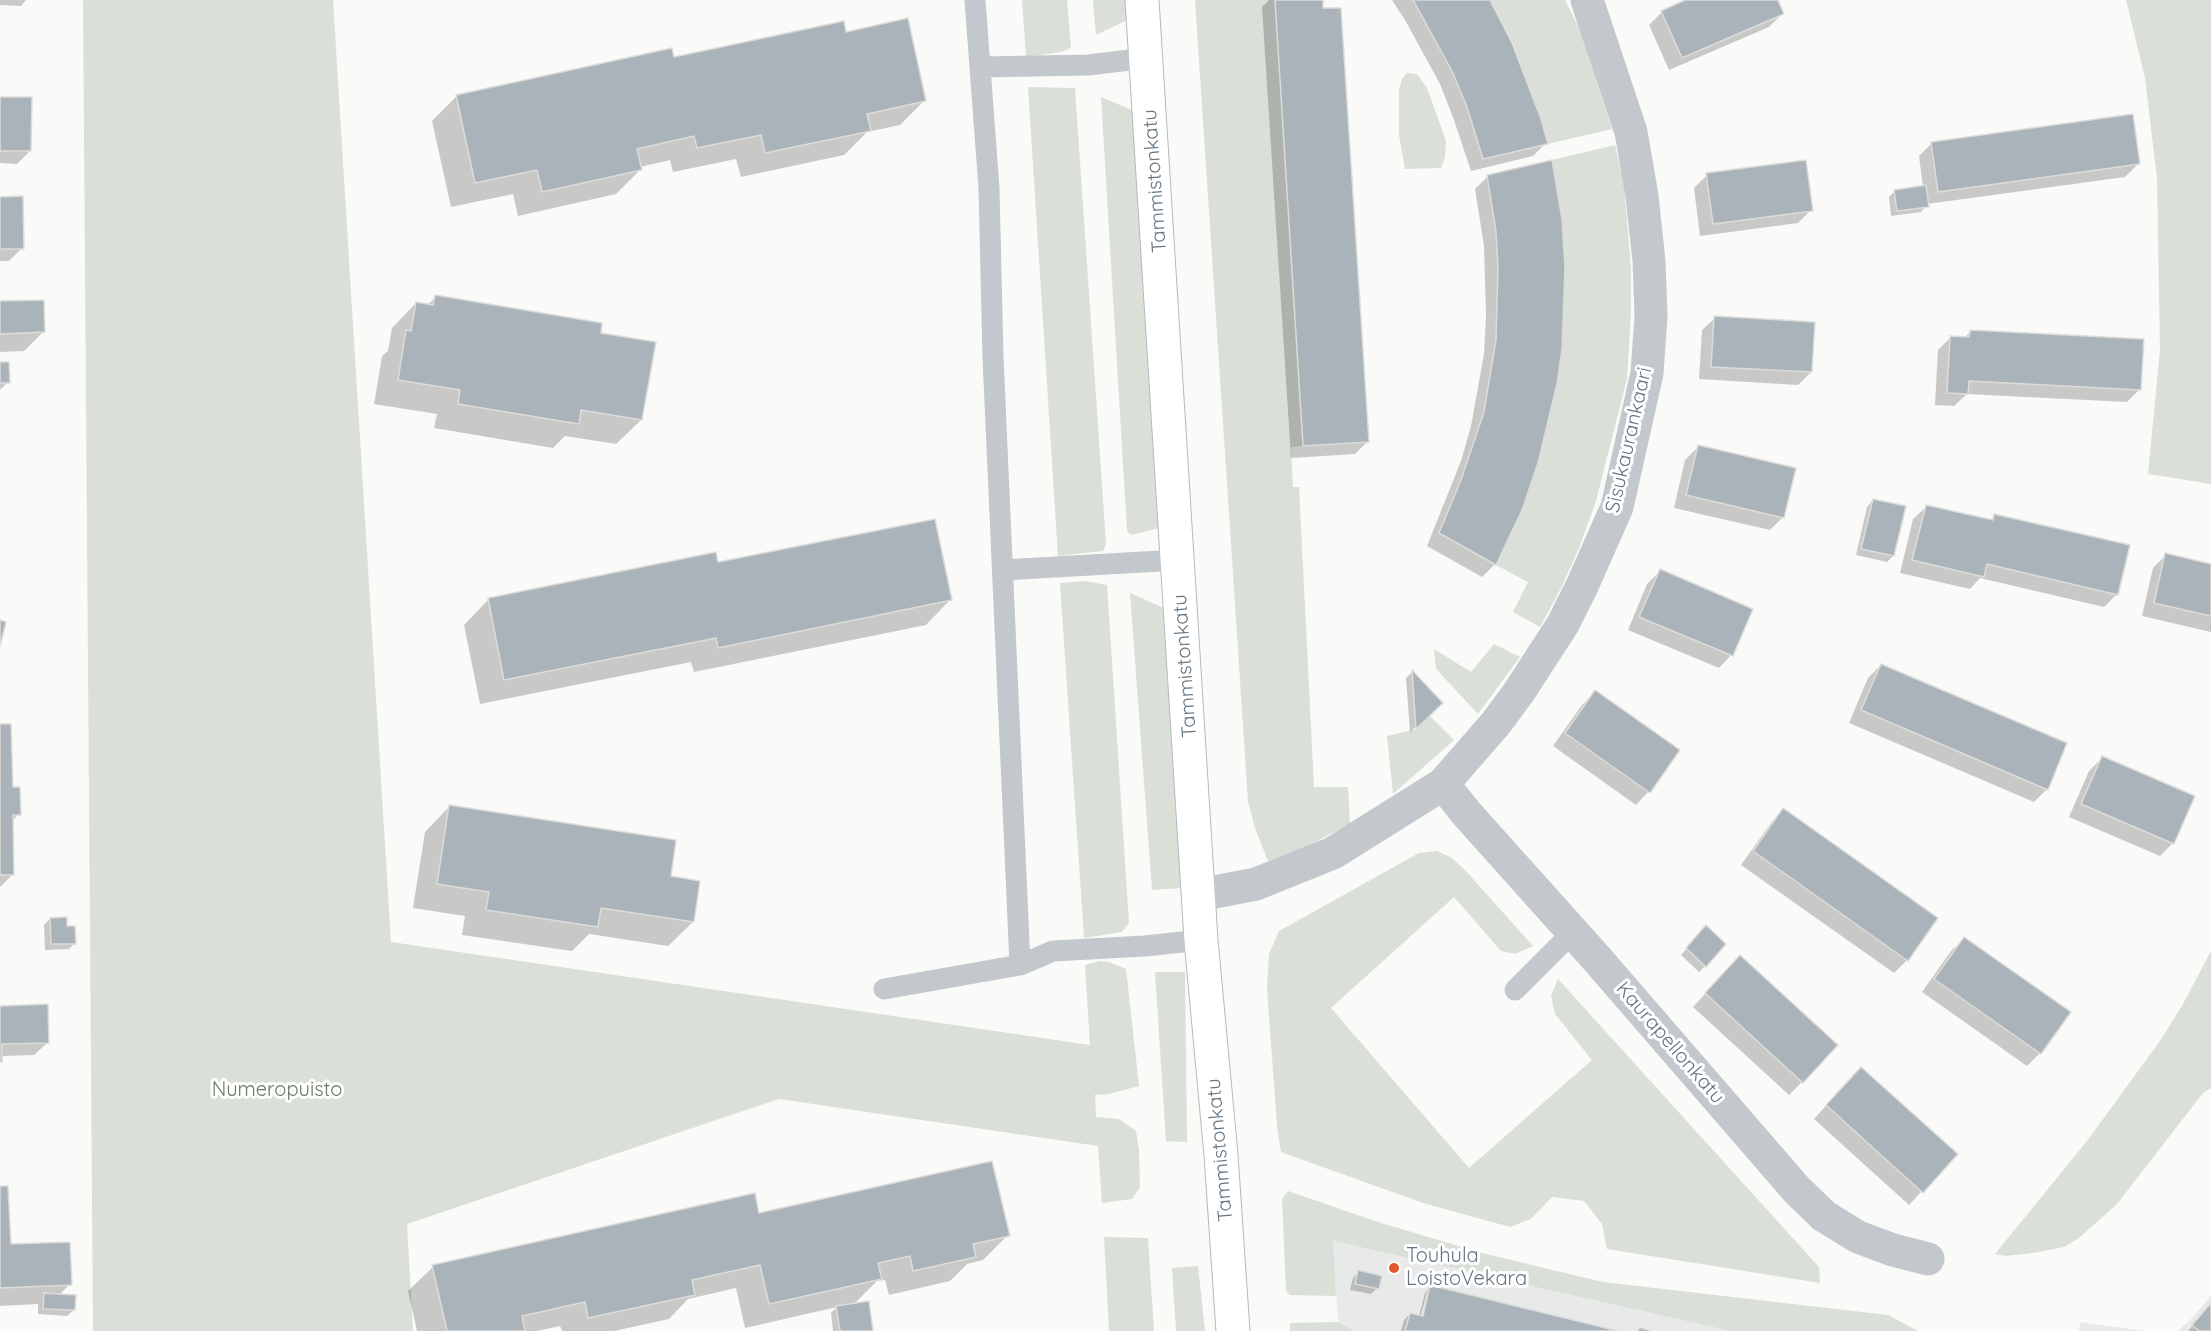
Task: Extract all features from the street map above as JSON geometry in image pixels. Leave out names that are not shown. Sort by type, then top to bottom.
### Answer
[{"type":"street","name":"Tammistonkatu","points":[[1142,0],[1201,940],[1221,1155],[1233,1331]]},
{"type":"street","name":"Sisukaurankaari","points":[[1199,895],[1256,884],[1333,853],[1443,783],[1496,723],[1563,624],[1617,507],[1647,373],[1651,316],[1649,261],[1642,196],[1631,132],[1587,0]]},
{"type":"street","name":"Kaurapellonkatu","points":[[1443,783],[1467,814],[1573,932],[1797,1190],[1824,1216],[1857,1237],[1928,1259]]},
{"type":"lane","points":[[975,0],[989,188],[993,357],[1020,965]]},
{"type":"lane","points":[[981,67],[1088,65],[1147,58]]},
{"type":"lane","points":[[1003,570],[1178,560]]},
{"type":"lane","points":[[1515,990],[1573,932]]},
{"type":"lane","points":[[884,989],[1020,965],[1053,951],[1145,946],[1201,940]]},
{"type":"shaded area","name":"Touhula LoistoVekara","points":[[1332,1241],[1730,1331],[1339,1331]]},
{"type":"shaded area","points":[[2211,1296],[2211,1331],[2178,1331],[2190,1320]]},
{"type":"shaded area","points":[[2080,1322],[2145,1331],[2079,1331]]},
{"type":"green space","name":"Numeropuisto","points":[[83,0],[333,0],[391,942],[1090,1045],[1085,965],[1100,961],[1109,962],[1126,969],[1139,1086],[1109,1094],[1095,1095],[1096,1117],[1119,1119],[1136,1131],[1140,1187],[1132,1199],[1102,1203],[1098,1146],[779,1099],[407,1224],[413,1331],[93,1331]]},
{"type":"green space","points":[[1022,0],[1067,0],[1071,48],[1061,52],[1026,57]]},
{"type":"green space","points":[[1093,0],[1125,0],[1127,20],[1096,35]]},
{"type":"green space","points":[[1195,0],[1275,0],[1303,446],[1291,447],[1293,487],[1299,487],[1314,787],[1348,787],[1350,824],[1282,859],[1268,861],[1255,828],[1248,801]]},
{"type":"green space","points":[[1490,0],[1565,0],[1580,30],[1612,129],[1548,144],[1513,43]]},
{"type":"green space","points":[[2126,0],[2211,0],[2211,484],[2148,474],[2160,350],[2157,178],[2145,78]]},
{"type":"green space","points":[[1407,73],[1417,74],[1427,88],[1446,141],[1445,157],[1441,168],[1405,169],[1399,135],[1399,91],[1402,79]]},
{"type":"green space","points":[[1028,87],[1075,88],[1106,544],[1103,551],[1058,556]]},
{"type":"green space","points":[[1101,97],[1132,110],[1159,528],[1131,535],[1127,531]]},
{"type":"green space","points":[[1615,145],[1624,185],[1631,268],[1627,379],[1596,501],[1579,548],[1540,627],[1513,612],[1528,582],[1496,565],[1522,510],[1538,463],[1557,384],[1562,349],[1565,268],[1562,219],[1552,160]]},
{"type":"green space","points":[[1085,581],[1107,585],[1129,923],[1122,932],[1084,938],[1060,583]]},
{"type":"green space","points":[[1130,593],[1164,608],[1182,888],[1152,890]]},
{"type":"green space","points":[[1494,644],[1520,657],[1478,714],[1436,669],[1434,649],[1471,672]]},
{"type":"green space","points":[[1430,716],[1454,740],[1393,794],[1387,736],[1416,729]]},
{"type":"green space","points":[[1437,851],[1452,858],[1465,870],[1533,946],[1515,954],[1501,951],[1454,897],[1331,1008],[1469,1168],[1592,1060],[1555,1014],[1551,996],[1558,979],[1819,1267],[1820,1283],[1607,1249],[1602,1224],[1584,1201],[1552,1197],[1531,1219],[1510,1227],[1423,1203],[1281,1152],[1267,988],[1269,954],[1279,931],[1419,853]]},
{"type":"green space","points":[[2211,951],[2211,1088],[2203,1093],[2117,1204],[2079,1238],[2064,1247],[2033,1253],[2005,1256],[1995,1254],[2087,1141],[2160,1041]]},
{"type":"green space","points":[[1155,972],[1185,972],[1187,1142],[1166,1141]]},
{"type":"green space","points":[[1288,1191],[1378,1222],[1482,1253],[1603,1282],[1888,1315],[1918,1331],[1730,1331],[1333,1241],[1336,1296],[1290,1295],[1286,1291],[1282,1199]]},
{"type":"green space","points":[[1104,1237],[1148,1238],[1154,1331],[1109,1331]]},
{"type":"green space","points":[[1198,1266],[1205,1331],[1176,1331],[1172,1268]]},
{"type":"green space","points":[[1338,1322],[1354,1331],[1290,1331],[1290,1323]]},
{"type":"building","points":[[1275,0],[1323,0],[1323,8],[1341,8],[1369,442],[1303,446]]},
{"type":"building","points":[[1413,0],[1490,0],[1512,43],[1548,144],[1483,159],[1467,107],[1452,71]]},
{"type":"building","points":[[1685,0],[1778,0],[1784,14],[1682,58],[1661,11]]},
{"type":"building","points":[[908,18],[926,101],[867,114],[871,131],[765,153],[761,135],[697,148],[694,136],[637,149],[642,170],[542,192],[537,170],[475,183],[456,95],[672,48],[674,57],[844,21],[846,32]]},
{"type":"building","points":[[0,97],[32,97],[31,151],[0,151]]},
{"type":"building","points":[[2133,114],[2140,164],[1938,192],[1931,142]]},
{"type":"building","points":[[1552,160],[1562,219],[1565,268],[1562,349],[1557,384],[1538,463],[1522,510],[1496,565],[1439,533],[1461,480],[1484,412],[1496,340],[1498,267],[1496,232],[1487,175]]},
{"type":"building","points":[[1806,160],[1813,211],[1713,224],[1706,173]]},
{"type":"building","points":[[1926,185],[1929,207],[1897,211],[1894,190]]},
{"type":"building","points":[[23,196],[24,249],[0,249],[0,197]]},
{"type":"building","points":[[435,295],[602,323],[601,333],[656,342],[642,420],[581,410],[579,424],[458,404],[460,390],[398,380],[406,330],[411,331],[416,302],[433,305]]},
{"type":"building","points":[[44,300],[45,332],[0,334],[0,301]]},
{"type":"building","points":[[1714,316],[1815,322],[1812,372],[1711,367]]},
{"type":"building","points":[[1970,330],[2144,339],[2141,390],[1969,381],[1968,394],[1947,393],[1950,336],[1969,337]]},
{"type":"building","points":[[0,362],[9,362],[10,383],[0,383]]},
{"type":"building","points":[[1698,445],[1796,468],[1784,518],[1686,495]]},
{"type":"building","points":[[1873,499],[1906,506],[1894,556],[1861,549]]},
{"type":"building","points":[[1926,505],[1993,520],[1994,514],[2130,545],[2118,595],[1987,564],[1984,577],[1912,560]]},
{"type":"building","points":[[935,519],[952,600],[718,648],[716,638],[504,680],[488,598],[716,552],[718,562]]},
{"type":"building","points":[[2165,553],[2211,564],[2211,616],[2154,603]]},
{"type":"building","points":[[1660,569],[1753,609],[1733,656],[1639,617]]},
{"type":"building","points":[[0,620],[6,622],[0,646]]},
{"type":"building","points":[[1881,664],[2067,743],[2048,790],[1861,710]]},
{"type":"building","points":[[1412,670],[1443,703],[1416,729]]},
{"type":"building","points":[[1595,690],[1680,750],[1650,793],[1565,733]]},
{"type":"building","points":[[0,724],[11,724],[13,787],[20,787],[21,815],[13,815],[14,875],[0,875]]},
{"type":"building","points":[[2102,756],[2195,796],[2174,844],[2081,804]]},
{"type":"building","points":[[449,805],[676,840],[671,876],[700,881],[694,922],[601,908],[598,927],[486,910],[489,892],[437,884]]},
{"type":"building","points":[[1783,808],[1938,918],[1908,961],[1753,851]]},
{"type":"building","points":[[67,917],[67,926],[75,926],[76,944],[51,944],[50,918]]},
{"type":"building","points":[[1706,925],[1726,944],[1706,967],[1686,948]]},
{"type":"building","points":[[1964,937],[2071,1012],[2041,1054],[1934,979]]},
{"type":"building","points":[[1740,955],[1838,1045],[1803,1083],[1705,993]]},
{"type":"building","points":[[48,1004],[49,1043],[2,1044],[2,1062],[0,1062],[0,1006]]},
{"type":"building","points":[[1861,1067],[1958,1154],[1923,1193],[1826,1105]]},
{"type":"building","points":[[992,1161],[1010,1236],[973,1244],[976,1257],[913,1271],[910,1256],[878,1263],[882,1279],[769,1304],[760,1265],[692,1280],[695,1295],[588,1318],[585,1302],[522,1316],[525,1331],[447,1331],[432,1265],[755,1193],[759,1213]]},
{"type":"building","points":[[0,1186],[8,1186],[11,1244],[70,1242],[72,1285],[0,1288]]},
{"type":"building","points":[[1358,1270],[1382,1276],[1379,1289],[1355,1284]]},
{"type":"building","points":[[1430,1285],[1618,1331],[1405,1331],[1410,1313],[1423,1316]]},
{"type":"building","points":[[44,1293],[76,1295],[75,1310],[43,1309]]},
{"type":"building","points":[[869,1301],[873,1331],[840,1331],[836,1306]]},
{"type":"building","points":[[2211,1303],[2211,1331],[2199,1331],[2192,1325]]},
{"type":"place","name":"Touhula LoistoVekara","points":[[1394,1268]]}]
